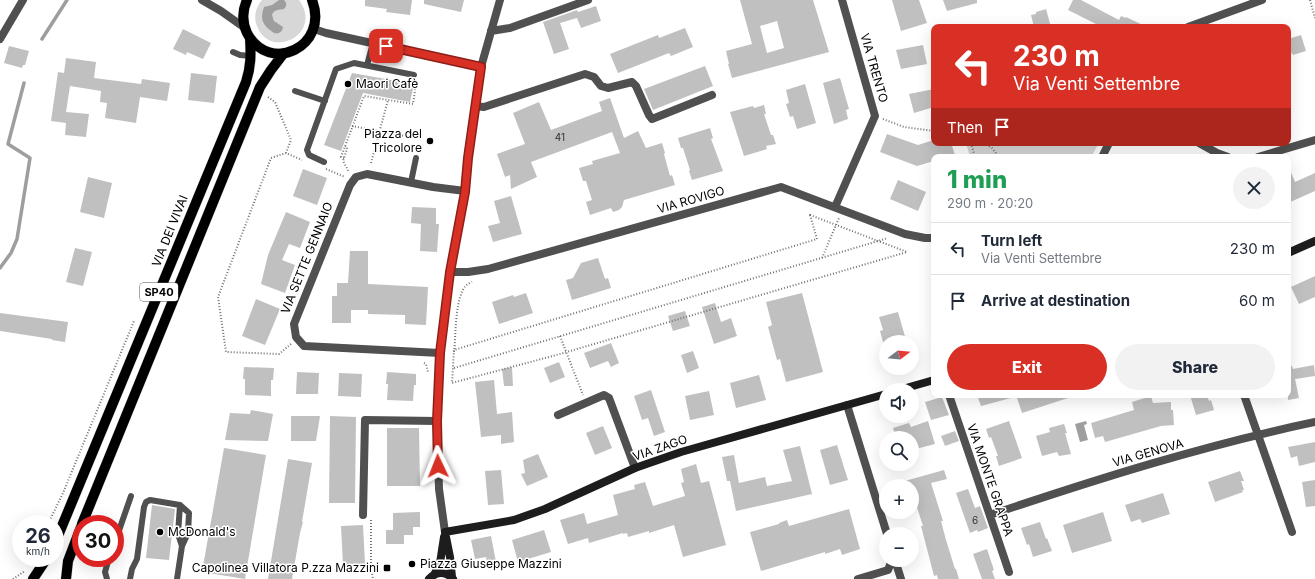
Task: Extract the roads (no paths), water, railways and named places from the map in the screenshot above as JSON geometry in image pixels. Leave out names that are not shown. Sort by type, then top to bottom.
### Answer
[{"type":"main road","name":"SP40","points":[[247,0],[244,7],[243,18],[245,28],[250,38],[257,45],[274,53],[284,53],[294,50],[303,45],[310,38],[316,19],[316,10],[312,0]]},
{"type":"main road","name":"VIA DEI VIVAI","points":[[64,521],[246,82],[250,70],[250,38]]},
{"type":"main road","name":"SP40","points":[[86,515],[260,88],[284,53]]},
{"type":"main road","points":[[66,579],[68,561],[72,551]]},
{"type":"main road","points":[[30,576],[38,567]]},
{"type":"main road","points":[[30,576],[43,579]]},
{"type":"street","points":[[0,39],[23,0]]},
{"type":"street","points":[[202,0],[245,28]]},
{"type":"street","points":[[452,578],[439,489],[437,421],[440,353],[450,272],[465,192],[468,158],[481,67],[500,0]]},
{"type":"street","points":[[491,31],[510,28],[588,0]]},
{"type":"street","name":"VIA TRENTO","points":[[839,208],[875,116],[842,0]]},
{"type":"street","points":[[1196,24],[1262,0]]},
{"type":"street","points":[[314,29],[326,33],[481,67]]},
{"type":"street","points":[[475,106],[484,107],[585,74],[594,77],[601,86],[608,88],[632,82],[636,86],[652,119],[712,96]]},
{"type":"street","points":[[1268,154],[1315,140]]},
{"type":"street","points":[[1204,146],[1220,154]]},
{"type":"street","name":"VIA SETTE GENNAIO","points":[[411,182],[366,174],[356,177],[353,180],[294,324],[296,337],[304,346],[440,353]]},
{"type":"street","points":[[411,182],[465,192]]},
{"type":"street","name":"VIA ROVIGO","points":[[450,272],[468,272],[488,269],[781,187],[905,234],[931,238]]},
{"type":"street","points":[[1291,252],[1315,241]]},
{"type":"street","points":[[919,384],[931,381]]},
{"type":"street","points":[[558,415],[604,395],[609,398],[635,468]]},
{"type":"street","name":"VIA ZAGO","points":[[445,532],[514,520],[545,509],[635,468],[681,452],[879,396]]},
{"type":"street","name":"VIA MONTE GRAPPA","points":[[950,398],[1009,572]]},
{"type":"street","points":[[1245,398],[1292,532]]},
{"type":"street","points":[[847,405],[885,527]]},
{"type":"street","points":[[367,515],[365,420],[437,421]]},
{"type":"street","name":"VIA GENOVA","points":[[990,515],[1113,475],[1258,435],[1315,422]]},
{"type":"street","points":[[431,577],[440,563],[445,532]]},
{"type":"street","points":[[858,579],[888,570],[890,567]]},
{"type":"street","points":[[896,567],[901,579]]},
{"type":"street","points":[[431,577],[443,573],[452,578]]},
{"type":"lane","points":[[367,65],[372,43]]},
{"type":"lane","points":[[233,52],[251,56]]},
{"type":"lane","points":[[324,162],[309,155],[308,150],[336,69],[354,63],[414,75]]},
{"type":"lane","points":[[295,91],[325,101]]},
{"type":"lane","points":[[411,182],[416,158]]},
{"type":"lane","points":[[124,516],[131,496]]},
{"type":"lane","points":[[130,579],[132,569],[138,559],[144,507],[146,502],[150,500],[180,504],[188,513],[188,533],[182,546],[176,579]]},
{"type":"lane","points":[[180,504],[178,534],[182,546]]},
{"type":"lane","points":[[106,567],[104,572],[107,579]]},
{"type":"waterway","points":[[42,39],[67,0]]},
{"type":"waterway","points":[[0,268],[11,253],[17,239],[30,158],[8,144],[24,83]]},
{"type":"place","name":"Maori Cafè","points":[[348,84]]},
{"type":"place","name":"Piazza del Tricolore","points":[[430,141]]},
{"type":"place","name":"McDonald's","points":[[160,532]]},
{"type":"place","name":"Piazza Giuseppe Mazzini","points":[[412,564]]},
{"type":"place","name":"Capolinea Villatora P.zza Mazzini","points":[[387,568]]}]
